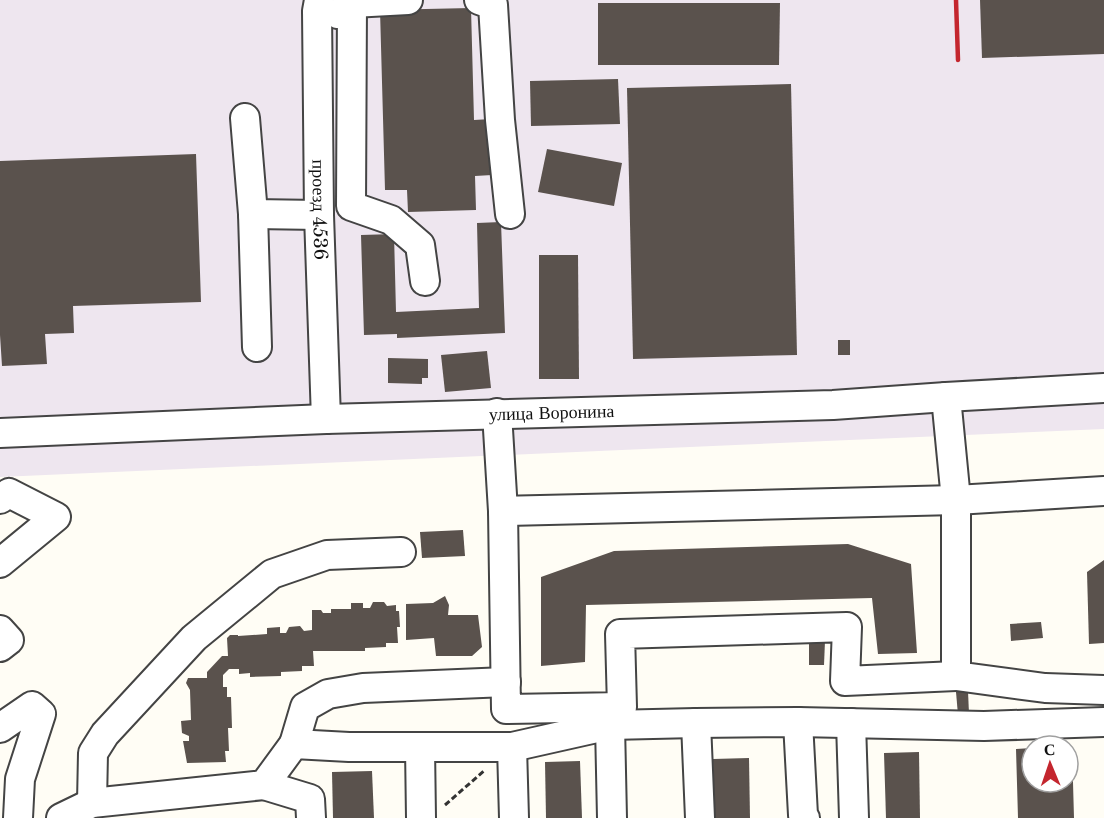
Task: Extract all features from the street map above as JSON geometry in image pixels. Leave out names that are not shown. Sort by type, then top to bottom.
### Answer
[{"type":"street","name":"проезд 4536","points":[[319,0],[319,215],[326,419]]},
{"type":"street","points":[[318,29],[352,3],[408,0]]},
{"type":"street","points":[[479,0],[493,5],[500,120],[510,214]]},
{"type":"street","points":[[352,3],[351,206],[391,220],[420,245],[425,281]]},
{"type":"street","points":[[245,118],[253,214],[257,347]]},
{"type":"street","points":[[253,214],[319,215]]},
{"type":"street","name":"улица Воронина","points":[[0,433],[497,413],[833,405],[1104,388]]},
{"type":"street","points":[[946,397],[956,500],[956,676]]},
{"type":"street","points":[[497,413],[503,511],[506,709],[622,707],[620,634],[847,627],[845,681],[956,676],[1045,688],[1104,690]]},
{"type":"street","points":[[503,511],[956,500],[1104,491]]},
{"type":"street","points":[[0,499],[9,493],[56,517],[0,564]]},
{"type":"street","points":[[92,803],[93,753],[105,734],[202,631],[272,574],[327,555],[401,552]]},
{"type":"street","points":[[0,630],[9,640],[0,647]]},
{"type":"street","points":[[264,784],[294,744],[305,707],[328,694],[363,688],[506,682]]},
{"type":"street","points":[[0,728],[32,706],[40,714],[10,784],[18,818]]},
{"type":"street","points":[[294,744],[349,747],[512,747],[610,725],[798,722],[984,726],[1104,722]]},
{"type":"street","points":[[798,722],[805,818]]},
{"type":"street","points":[[696,723],[700,818]]},
{"type":"street","points":[[851,723],[854,818]]},
{"type":"street","points":[[610,725],[612,818]]},
{"type":"street","points":[[420,747],[429,814]]},
{"type":"street","points":[[512,747],[514,818]]},
{"type":"street","points":[[61,818],[92,803],[155,807],[264,784],[310,799],[311,818]]},
{"type":"path","points":[[429,814],[512,747]]},
{"type":"shaded area","points":[[0,0],[1104,0],[1104,429],[0,477]]},
{"type":"building","points":[[980,0],[1104,0],[1104,54],[982,58]]},
{"type":"building","points":[[598,3],[780,3],[779,65],[598,65]]},
{"type":"building","points":[[471,8],[474,120],[491,119],[492,175],[475,176],[476,210],[408,212],[407,190],[385,190],[380,10]]},
{"type":"building","points":[[618,79],[620,124],[531,126],[530,81]]},
{"type":"building","points":[[791,84],[797,355],[633,359],[627,88]]},
{"type":"building","points":[[547,149],[622,163],[614,206],[538,192]]},
{"type":"building","points":[[196,154],[201,302],[73,306],[74,333],[45,334],[47,364],[2,366],[0,161]]},
{"type":"building","points":[[501,222],[505,333],[397,338],[397,334],[364,335],[361,235],[394,234],[396,312],[479,308],[477,223]]},
{"type":"building","points":[[539,255],[578,255],[579,379],[539,379]]},
{"type":"building","points":[[838,340],[850,340],[850,355],[838,355]]},
{"type":"building","points":[[487,351],[491,388],[445,392],[441,355]]},
{"type":"building","points":[[388,358],[428,359],[428,378],[422,378],[422,384],[388,383]]},
{"type":"building","points":[[463,530],[465,556],[422,558],[420,532]]},
{"type":"building","points":[[848,544],[911,564],[917,653],[878,654],[872,598],[586,605],[585,662],[541,666],[541,577],[614,551]]},
{"type":"building","points":[[1104,560],[1104,643],[1089,644],[1087,572]]},
{"type":"building","points":[[445,596],[449,605],[448,615],[478,615],[482,647],[472,656],[436,656],[434,638],[406,640],[406,604],[433,603]]},
{"type":"building","points":[[373,602],[384,602],[387,606],[396,605],[396,611],[399,611],[400,627],[397,627],[398,643],[386,643],[386,647],[365,648],[365,651],[313,651],[314,666],[302,666],[302,671],[281,672],[281,676],[250,677],[250,673],[239,674],[239,669],[229,669],[223,675],[223,687],[227,687],[227,697],[231,697],[232,728],[228,728],[229,751],[225,751],[226,762],[187,763],[183,741],[189,741],[189,736],[182,733],[181,721],[191,720],[190,690],[186,683],[188,678],[207,678],[207,672],[222,656],[228,656],[227,638],[230,635],[267,634],[267,628],[280,627],[280,633],[286,633],[289,627],[300,626],[304,631],[312,630],[312,610],[331,613],[331,609],[351,609],[351,603],[363,603],[363,608],[370,608]]},
{"type":"building","points":[[1041,622],[1043,638],[1011,641],[1010,624]]},
{"type":"building","points":[[809,641],[825,641],[824,665],[809,665]]},
{"type":"building","points":[[968,691],[969,714],[958,715],[956,692]]},
{"type":"building","points":[[1016,749],[1020,749],[1020,794],[1073,794],[1074,818],[1018,818]]},
{"type":"building","points":[[919,752],[920,818],[886,818],[884,753]]},
{"type":"building","points":[[749,758],[750,818],[714,818],[713,759]]},
{"type":"building","points":[[580,761],[582,818],[546,818],[545,762]]},
{"type":"building","points":[[372,771],[374,818],[333,818],[332,772]]},
{"type":"railway","points":[[956,0],[958,60]]}]
